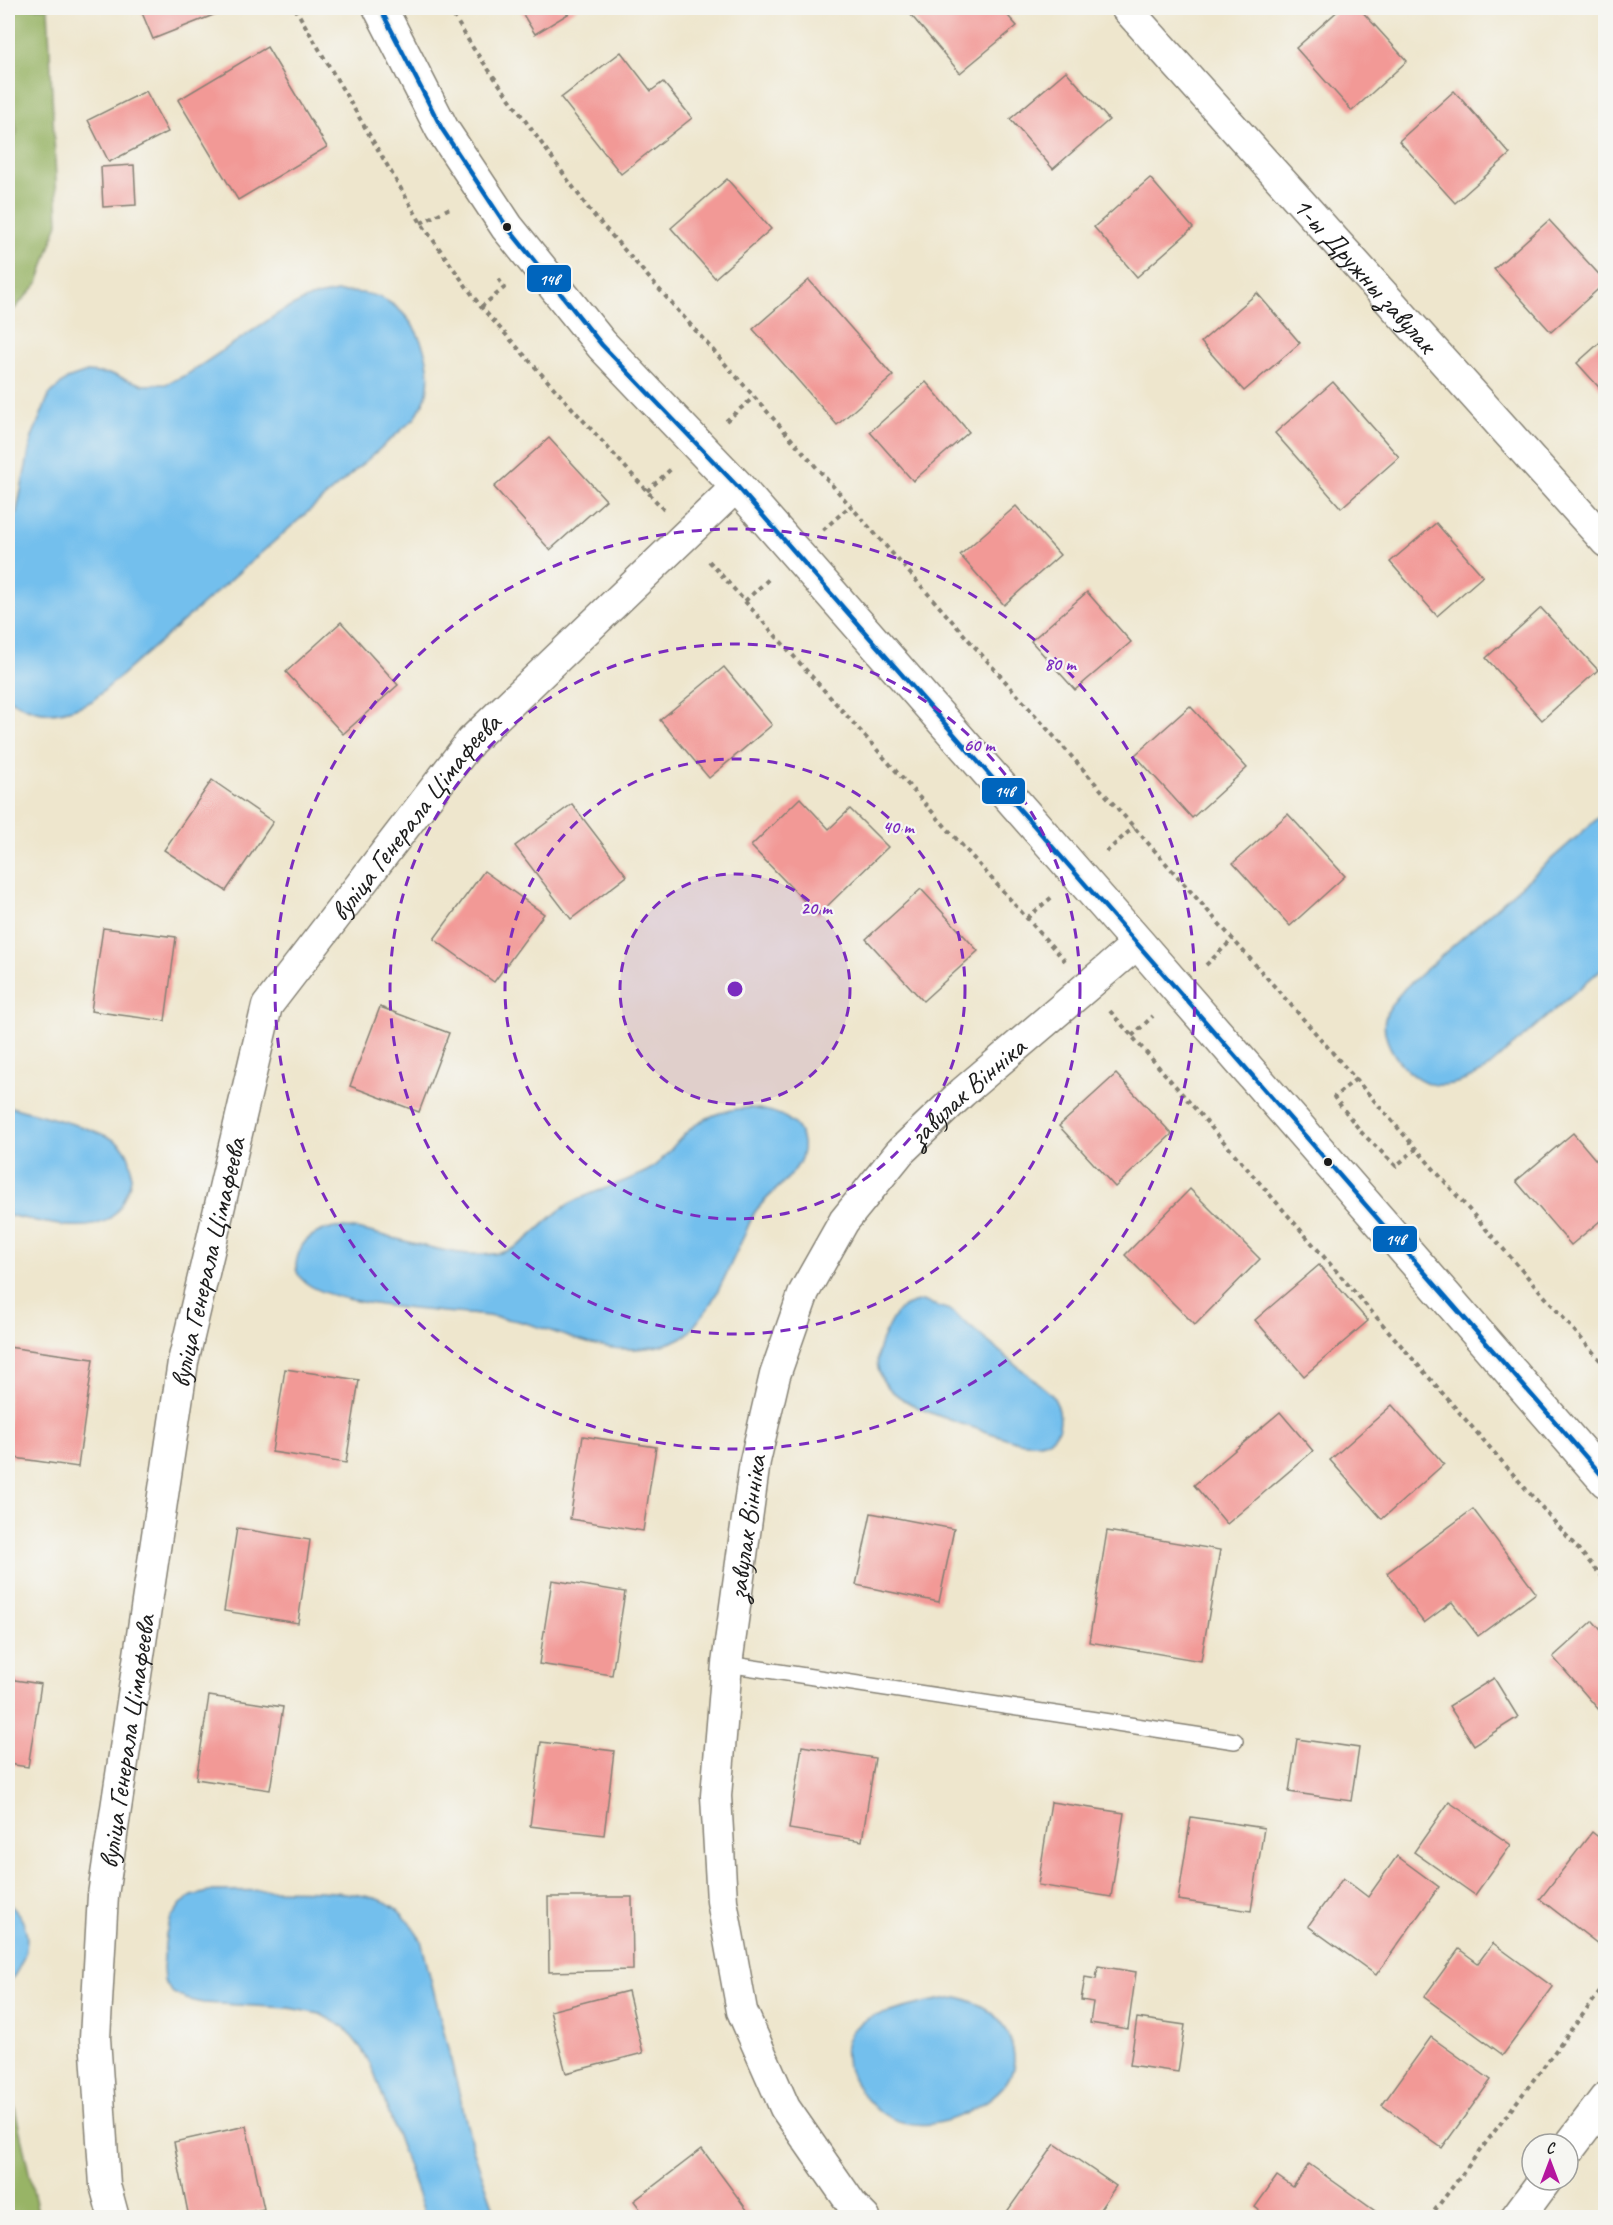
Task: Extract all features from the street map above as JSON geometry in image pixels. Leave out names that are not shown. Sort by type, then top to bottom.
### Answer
[{"type":"street","points":[[380,8],[442,129],[507,227],[602,345],[737,486],[1605,1481]]},
{"type":"street","name":"1-ы Дружны завулак","points":[[1126,8],[1605,542]]},
{"type":"street","name":"вуліца Генерала Цімафеева","points":[[114,2217],[105,2185],[95,2038],[103,1895],[183,1362],[267,1006],[471,741],[737,486]]},
{"type":"street","name":"завулак Вінніка","points":[[865,2217],[853,2206],[785,2108],[742,2011],[722,1901],[716,1796],[727,1664],[755,1461],[775,1375],[804,1292],[844,1221],[900,1152],[963,1092],[1138,943]]},
{"type":"street","points":[[1580,2133],[1605,2099]]},
{"type":"street","points":[[1517,2217],[1536,2192]]},
{"type":"lane","points":[[727,1664],[1234,1741]]},
{"type":"path","points":[[295,8],[421,222],[481,307],[1088,986],[1605,1581]]},
{"type":"path","points":[[450,8],[473,48],[591,212],[1356,1079],[1605,1367]]},
{"type":"path","points":[[421,222],[449,207],[455,215]]},
{"type":"path","points":[[481,307],[504,288],[495,271]]},
{"type":"path","points":[[1356,1079],[1334,1097],[1362,1132],[1396,1166],[1416,1149]]},
{"type":"path","points":[[1429,2217],[1605,1984]]},
{"type":"green space","points":[[8,8],[48,8],[58,223],[38,283],[8,316],[8,151],[17,132],[13,109],[8,104]]},
{"type":"green space","points":[[8,104],[13,109],[17,132],[8,151]]},
{"type":"green space","points":[[8,2078],[39,2217],[8,2217]]},
{"type":"water","points":[[337,292],[363,293],[381,298],[398,308],[415,329],[425,354],[429,380],[426,396],[415,418],[92,701],[69,710],[50,713],[30,709],[8,699],[8,554],[32,437],[49,395],[67,379],[87,372],[111,374],[144,385],[166,384],[186,375],[282,311],[311,297]]},
{"type":"water","points":[[1605,812],[1605,966],[1484,1071],[1463,1081],[1440,1085],[1430,1084],[1409,1072],[1387,1041],[1385,1019],[1393,1002],[1405,988]]},
{"type":"water","points":[[8,1106],[86,1128],[114,1140],[123,1147],[130,1161],[131,1177],[119,1208],[110,1218],[88,1226],[74,1226],[8,1215]]},
{"type":"water","points":[[750,1108],[783,1116],[796,1126],[803,1142],[803,1153],[793,1172],[755,1212],[712,1301],[687,1334],[672,1342],[641,1348],[611,1348],[514,1320],[356,1301],[330,1294],[310,1285],[298,1274],[296,1265],[302,1245],[319,1232],[335,1228],[361,1230],[465,1254],[505,1252],[525,1241],[569,1204],[649,1170],[662,1160],[686,1132],[702,1120],[730,1110]]},
{"type":"water","points":[[922,1301],[950,1310],[1051,1394],[1057,1405],[1060,1419],[1053,1437],[1040,1443],[1018,1442],[924,1410],[895,1394],[885,1383],[878,1370],[878,1354],[884,1335],[897,1312],[907,1305]]},
{"type":"water","points":[[279,1890],[356,1894],[391,1905],[404,1916],[421,1940],[473,2149],[497,2217],[426,2217],[374,2072],[361,2048],[344,2027],[320,2014],[289,2008],[203,2003],[173,1993],[164,1981],[163,1968],[166,1934],[171,1918],[181,1904],[192,1896],[213,1891]]},
{"type":"water","points":[[8,1903],[23,1922],[27,1943],[21,1964],[8,1984]]},
{"type":"water","points":[[958,1997],[987,2009],[1003,2025],[1014,2054],[1013,2068],[1009,2078],[1001,2088],[979,2106],[941,2122],[910,2124],[885,2115],[859,2090],[852,2077],[845,2051],[848,2039],[856,2027],[871,2017]]},
{"type":"building","points":[[140,8],[231,8],[153,39]]},
{"type":"building","points":[[519,8],[578,8],[535,34]]},
{"type":"building","points":[[905,8],[1001,8],[1017,26],[960,73]]},
{"type":"building","points":[[1341,8],[1359,8],[1407,61],[1352,111],[1296,48]]},
{"type":"building","points":[[267,47],[327,147],[238,200],[178,100]]},
{"type":"building","points":[[621,52],[651,91],[663,82],[692,118],[621,174],[561,98]]},
{"type":"building","points":[[1066,71],[1109,120],[1053,169],[1010,119]]},
{"type":"building","points":[[146,91],[168,132],[109,162],[88,120]]},
{"type":"building","points":[[1454,91],[1510,154],[1455,203],[1399,141]]},
{"type":"building","points":[[134,165],[136,205],[103,207],[101,167]]},
{"type":"building","points":[[1150,178],[1193,228],[1137,277],[1094,227]]},
{"type":"building","points":[[727,179],[771,229],[715,278],[671,228]]},
{"type":"building","points":[[1549,220],[1606,282],[1551,332],[1494,269]]},
{"type":"building","points":[[809,280],[893,376],[837,425],[753,329]]},
{"type":"building","points":[[1257,293],[1300,343],[1244,391],[1201,342]]},
{"type":"building","points":[[1606,337],[1606,395],[1577,363]]},
{"type":"building","points":[[926,382],[969,432],[913,481],[870,432]]},
{"type":"building","points":[[1333,382],[1399,457],[1341,508],[1275,433]]},
{"type":"building","points":[[549,438],[606,500],[550,550],[494,487]]},
{"type":"building","points":[[1016,506],[1060,555],[1004,605],[960,555]]},
{"type":"building","points":[[1436,523],[1483,576],[1437,616],[1390,562]]},
{"type":"building","points":[[1087,592],[1131,642],[1075,690],[1031,641]]},
{"type":"building","points":[[1541,608],[1598,670],[1542,720],[1486,658]]},
{"type":"building","points":[[341,622],[398,685],[343,734],[286,672]]},
{"type":"building","points":[[724,667],[772,725],[709,778],[660,720]]},
{"type":"building","points":[[1190,706],[1247,768],[1192,818],[1135,755]]},
{"type":"building","points":[[212,780],[273,822],[226,891],[164,850]]},
{"type":"building","points":[[800,798],[829,829],[850,809],[888,847],[818,915],[751,846]]},
{"type":"building","points":[[572,804],[627,876],[571,919],[515,846]]},
{"type":"building","points":[[1288,814],[1345,876],[1290,926],[1233,863]]},
{"type":"building","points":[[484,871],[544,914],[494,982],[434,939]]},
{"type":"building","points":[[921,889],[978,951],[923,1001],[866,939]]},
{"type":"building","points":[[103,928],[176,937],[165,1021],[91,1011]]},
{"type":"building","points":[[380,1007],[449,1033],[419,1112],[350,1086]]},
{"type":"building","points":[[1116,1074],[1172,1134],[1115,1187],[1059,1126]]},
{"type":"building","points":[[1573,1133],[1606,1172],[1606,1216],[1571,1245],[1516,1181]]},
{"type":"building","points":[[1190,1189],[1260,1259],[1195,1325],[1125,1255]]},
{"type":"building","points":[[1319,1265],[1368,1321],[1304,1376],[1255,1320]]},
{"type":"building","points":[[8,1347],[93,1359],[78,1467],[8,1457]]},
{"type":"building","points":[[285,1369],[359,1380],[346,1463],[272,1452]]},
{"type":"building","points":[[1392,1405],[1444,1464],[1382,1519],[1330,1460]]},
{"type":"building","points":[[1280,1412],[1313,1451],[1227,1524],[1194,1485]]},
{"type":"building","points":[[583,1436],[656,1447],[643,1531],[570,1519]]},
{"type":"building","points":[[1473,1509],[1536,1593],[1478,1636],[1452,1602],[1424,1623],[1387,1573]]},
{"type":"building","points":[[871,1513],[954,1529],[939,1602],[856,1585]]},
{"type":"building","points":[[237,1528],[310,1540],[298,1623],[224,1611]]},
{"type":"building","points":[[1107,1531],[1220,1550],[1201,1661],[1089,1642]]},
{"type":"building","points":[[552,1580],[625,1592],[612,1675],[539,1664]]},
{"type":"building","points":[[1593,1621],[1606,1636],[1606,1718],[1553,1657]]},
{"type":"building","points":[[1494,1678],[1518,1717],[1474,1745],[1449,1706]]},
{"type":"building","points":[[8,1679],[41,1684],[28,1767],[8,1764]]},
{"type":"building","points":[[209,1696],[283,1707],[270,1790],[196,1779]]},
{"type":"building","points":[[1297,1739],[1359,1748],[1351,1801],[1289,1792]]},
{"type":"building","points":[[541,1742],[614,1751],[604,1835],[530,1826]]},
{"type":"building","points":[[802,1746],[875,1758],[862,1841],[789,1829]]},
{"type":"building","points":[[1051,1802],[1124,1813],[1111,1897],[1038,1885]]},
{"type":"building","points":[[1449,1802],[1511,1845],[1475,1895],[1414,1852]]},
{"type":"building","points":[[1191,1817],[1264,1828],[1251,1911],[1178,1900]]},
{"type":"building","points":[[1592,1832],[1606,1843],[1606,1935],[1598,1944],[1540,1899]]},
{"type":"building","points":[[1397,1856],[1439,1887],[1376,1975],[1308,1926],[1343,1878],[1368,1897]]},
{"type":"building","points":[[548,1897],[632,1897],[633,1970],[549,1972]]},
{"type":"building","points":[[1493,1943],[1553,1987],[1503,2055],[1424,1997],[1459,1949],[1478,1963]]},
{"type":"building","points":[[1098,1966],[1136,1972],[1128,2029],[1090,2023],[1093,2002],[1081,2000],[1085,1977],[1096,1979]]},
{"type":"building","points":[[628,1991],[643,2053],[566,2073],[550,2011]]},
{"type":"building","points":[[1137,2018],[1185,2025],[1178,2072],[1130,2065]]},
{"type":"building","points":[[1431,2037],[1491,2080],[1442,2148],[1382,2105]]},
{"type":"building","points":[[246,2126],[264,2209],[223,2218],[189,2218],[174,2142]]},
{"type":"building","points":[[1055,2144],[1116,2186],[1094,2218],[1013,2218],[1006,2213]]},
{"type":"building","points":[[702,2149],[753,2218],[647,2218],[634,2201]]},
{"type":"building","points":[[1309,2164],[1375,2211],[1370,2218],[1269,2218],[1255,2207],[1277,2176],[1293,2187]]},
{"type":"transit line","name":"14в","points":[[380,8],[442,129],[507,227],[602,345],[737,486],[1606,1480]]}]
